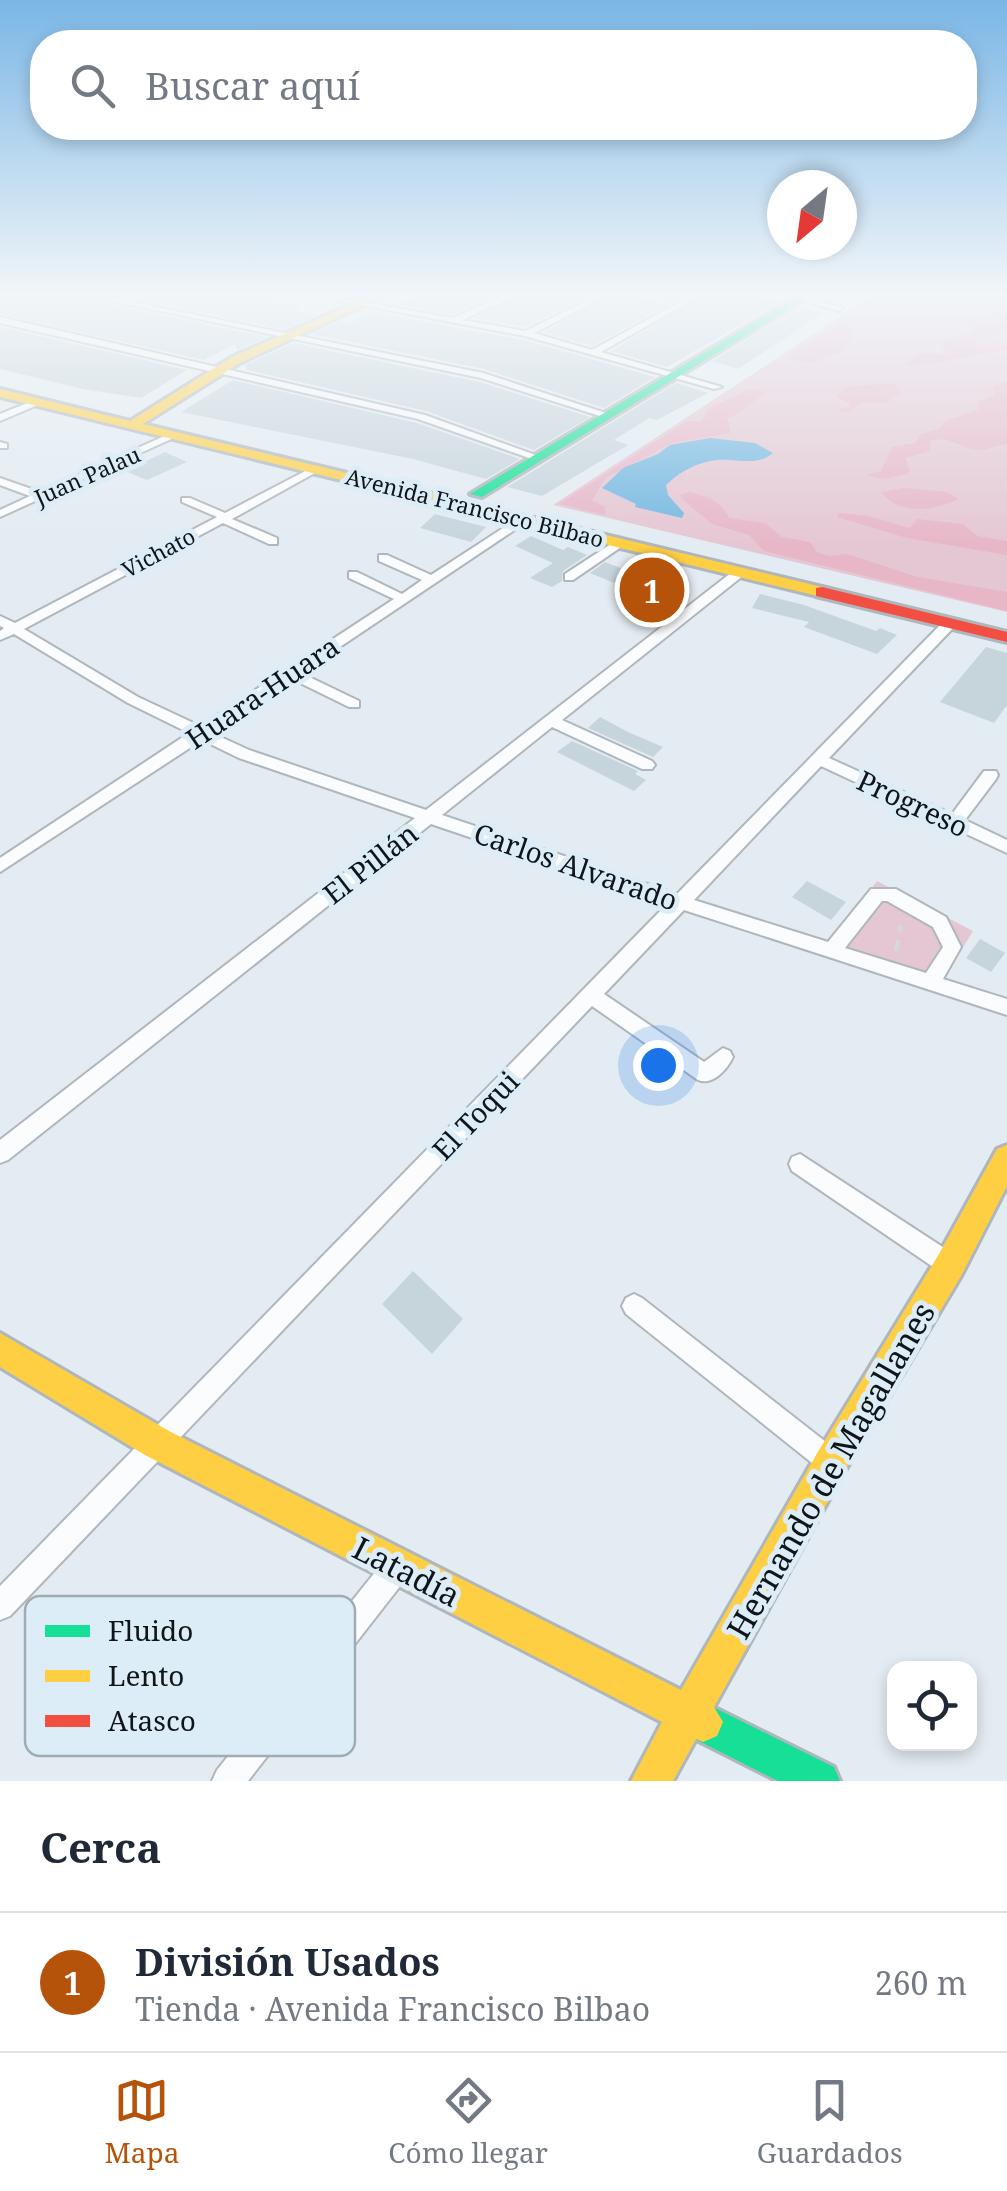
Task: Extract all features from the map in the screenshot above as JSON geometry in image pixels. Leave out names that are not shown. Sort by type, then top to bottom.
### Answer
[{"type":"main road","points":[[138,420],[203,379]]},
{"type":"main road","points":[[438,498],[476,494],[666,379]]},
{"type":"main road","name":"Avenida Francisco Bilbao","points":[[0,382],[138,420],[175,435],[1007,637]]},
{"type":"main road","name":"Avenida Francisco Bilbao","points":[[0,394],[476,494],[1007,621]]},
{"type":"main road","name":"Hernando de Magallanes","points":[[652,1781],[832,1462],[950,1265],[1007,1158]]},
{"type":"main road","name":"Latadía","points":[[0,1350],[157,1444],[820,1781]]},
{"type":"street","points":[[252,379],[421,417],[536,457]]},
{"type":"street","points":[[492,379],[606,415]]},
{"type":"street","points":[[691,379],[716,387]]},
{"type":"street","points":[[0,418],[37,402]]},
{"type":"street","name":"Juan Palau","points":[[0,514],[175,435]]},
{"type":"street","name":"Vichato","points":[[5,628],[317,469]]},
{"type":"street","points":[[0,481],[41,496]]},
{"type":"street","points":[[186,500],[273,541]]},
{"type":"street","name":"Huara-Huara","points":[[0,866],[524,519]]},
{"type":"street","points":[[570,577],[621,543]]},
{"type":"street","points":[[383,558],[432,580]]},
{"type":"street","name":"El Pillán","points":[[0,1154],[740,572]]},
{"type":"street","points":[[353,575],[404,598]]},
{"type":"street","name":"El Toqui","points":[[0,1606],[950,623]]},
{"type":"street","name":"Carlos Alvarado","points":[[5,628],[199,734],[279,766],[681,902],[1007,1006]]},
{"type":"street","points":[[290,674],[354,704]]},
{"type":"street","points":[[551,720],[646,764]]},
{"type":"street","name":"Progreso","points":[[819,759],[1007,847]]},
{"type":"street","points":[[955,822],[990,775]]},
{"type":"street","points":[[832,950],[876,894],[890,894],[940,922],[952,948],[932,982]]},
{"type":"street","points":[[591,995],[705,1074],[724,1057]]},
{"type":"street","points":[[800,1164],[950,1265]]},
{"type":"street","points":[[634,1306],[832,1462]]},
{"type":"street","points":[[355,1620],[398,1566]]},
{"type":"street","points":[[228,1781],[248,1756]]},
{"type":"path","points":[[896,951],[900,927],[928,916]]},
{"type":"shaded area","points":[[745,379],[1007,379],[1007,612],[553,505]]},
{"type":"shaded area","points":[[1007,380],[1007,444],[981,450],[938,439],[930,441],[931,451],[905,458],[910,471],[907,474],[883,479],[866,475],[881,471],[892,447],[915,443],[920,435],[940,428],[945,421],[979,409],[977,402],[995,396],[992,387]]},
{"type":"shaded area","points":[[894,383],[901,392],[885,403],[863,402],[849,412],[835,410],[852,406],[837,397],[845,387]]},
{"type":"shaded area","points":[[0,389],[1007,629],[1007,631]]},
{"type":"shaded area","points":[[749,389],[766,392],[727,418],[731,433],[673,443],[606,478],[592,500],[605,507],[605,515],[559,504],[687,421],[702,421],[708,409]]},
{"type":"shaded area","points":[[903,488],[947,492],[959,499],[917,509],[898,505],[881,492]]},
{"type":"shaded area","points":[[689,492],[713,500],[729,518],[765,523],[782,537],[810,542],[817,552],[829,556],[847,554],[918,577],[1007,592],[1007,611],[764,551],[749,535],[712,524],[682,499],[680,495]]},
{"type":"shaded area","points":[[839,513],[868,516],[910,528],[917,519],[963,524],[977,536],[1007,541],[1007,555],[907,538],[837,517]]},
{"type":"shaded area","points":[[877,881],[973,931],[943,980],[832,943]]},
{"type":"water","points":[[710,438],[755,443],[773,453],[753,461],[709,461],[677,476],[666,485],[668,495],[684,513],[682,518],[635,507],[636,504],[602,488],[623,468],[670,445]]},
{"type":"building","points":[[42,379],[172,379],[141,398]]},
{"type":"building","points":[[287,379],[466,379],[590,417],[534,450],[426,411]]},
{"type":"building","points":[[515,379],[652,379],[604,408]]},
{"type":"building","points":[[233,380],[417,423],[520,459],[486,479],[413,459],[181,412]]},
{"type":"building","points":[[676,383],[708,393],[657,420],[649,418],[614,440],[628,445],[542,496],[507,487]]},
{"type":"building","points":[[165,452],[187,462],[147,480],[125,471]]},
{"type":"building","points":[[435,514],[486,527],[471,542],[420,528]]},
{"type":"building","points":[[531,536],[587,555],[563,571],[562,581],[552,587],[530,578],[553,563],[515,546]]},
{"type":"building","points":[[605,562],[647,578],[659,570],[676,576],[663,586],[682,594],[660,610],[625,594],[631,590],[590,573]]},
{"type":"building","points":[[760,594],[897,635],[877,654],[804,627],[809,622],[752,608]]},
{"type":"building","points":[[986,647],[1007,653],[1007,705],[994,723],[940,702]]},
{"type":"building","points":[[600,717],[663,747],[653,757],[588,728]]},
{"type":"building","points":[[572,741],[638,771],[635,774],[646,780],[634,791],[557,752]]},
{"type":"building","points":[[807,881],[846,902],[831,920],[792,897]]},
{"type":"building","points":[[980,939],[1005,953],[991,972],[966,958]]},
{"type":"building","points":[[413,1271],[463,1319],[432,1354],[382,1304]]},
{"type":"traffic: fast","points":[[477,494],[667,379]]},
{"type":"traffic: fast","points":[[703,1722],[820,1781]]},
{"type":"traffic: slow","points":[[132,425],[205,379]]},
{"type":"traffic: slow","points":[[0,393],[822,592]]},
{"type":"traffic: slow","points":[[651,1781],[831,1462],[950,1265],[1007,1158]]},
{"type":"traffic: slow","points":[[0,1349],[157,1443],[703,1722]]},
{"type":"traffic: jam","points":[[822,592],[1007,637]]},
{"type":"place","name":"División Usados","points":[[652,590]]}]
